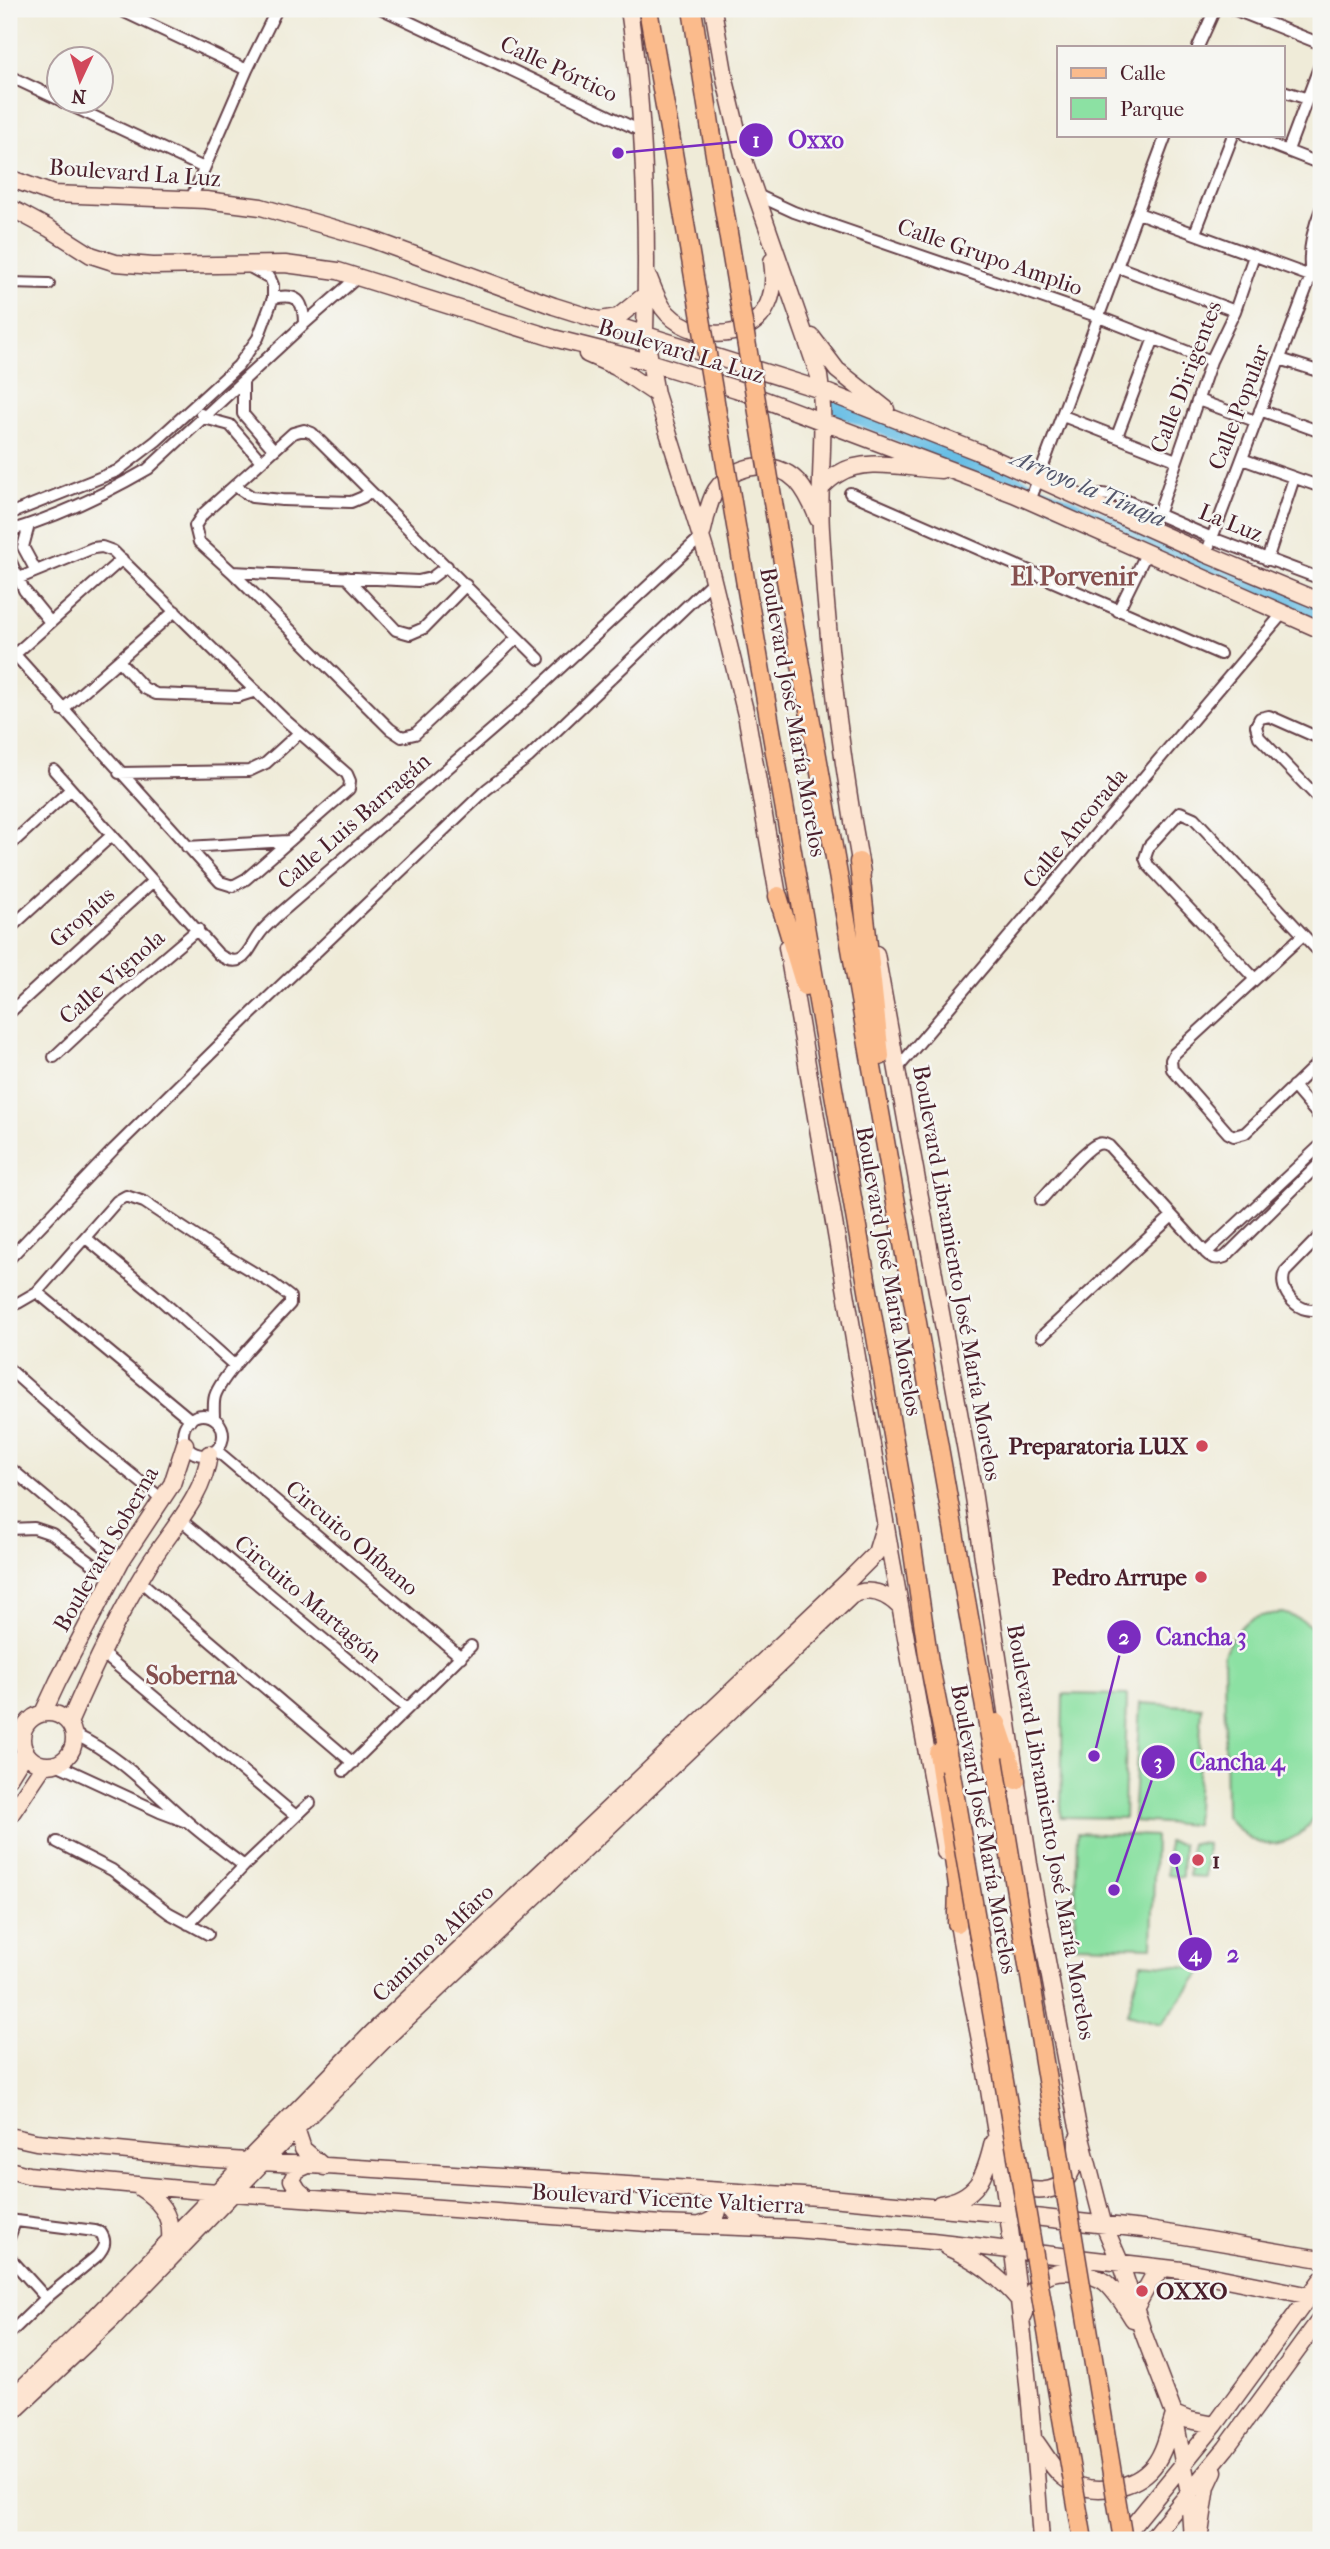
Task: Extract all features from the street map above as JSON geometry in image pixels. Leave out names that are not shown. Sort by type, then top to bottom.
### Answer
[{"type":"main road","name":"Boulevard José María Morelos","points":[[648,9],[929,1662],[950,1768],[1083,2540]]},
{"type":"main road","name":"Boulevard José María Morelos","points":[[692,9],[786,580],[994,1759],[1122,2540]]},
{"type":"main road","points":[[859,862],[883,1077],[880,1115]]},
{"type":"main road","points":[[778,896],[828,1062]]},
{"type":"main road","points":[[929,1662],[933,1713],[958,1886],[957,1923]]},
{"type":"main road","points":[[977,1663],[1016,1780]]},
{"type":"street","points":[[118,9],[247,70]]},
{"type":"street","points":[[191,199],[247,70],[277,9]]},
{"type":"street","name":"Calle Pórtico","points":[[382,9],[643,132]]},
{"type":"street","points":[[629,9],[643,132],[645,333],[649,362],[656,394],[701,537],[747,719],[900,1607],[996,2133],[1013,2249],[1035,2440],[1041,2540]]},
{"type":"street","name":"Boulevard Libramiento José María Morelos","points":[[713,9],[726,84],[745,163],[817,366],[821,390],[820,523],[831,665],[859,862],[971,1484],[1029,1864],[1077,2122],[1103,2223],[1120,2262],[1174,2414],[1189,2493],[1192,2540]]},
{"type":"street","points":[[1198,46],[1215,9]]},
{"type":"street","points":[[1233,9],[1321,44]]},
{"type":"street","points":[[1288,150],[1321,62]]},
{"type":"street","points":[[9,76],[46,94]]},
{"type":"street","points":[[1284,90],[1308,99]]},
{"type":"street","points":[[93,116],[204,168]]},
{"type":"street","points":[[1031,498],[1166,136]]},
{"type":"street","points":[[1195,233],[1233,136]]},
{"type":"street","points":[[1261,137],[1321,164]]},
{"type":"street","points":[[10,208],[14,180]]},
{"type":"street","name":"Boulevard La Luz","points":[[14,180],[53,194],[191,199],[261,207],[328,225],[599,320],[821,390],[902,421],[1321,602]]},
{"type":"street","name":"Calle Grupo Amplio","points":[[755,194],[794,212],[1099,317],[1211,361]]},
{"type":"street","name":"Boulevard La Luz","points":[[10,208],[91,255],[116,263],[153,266],[300,265],[359,276],[553,338],[649,362],[736,389],[1031,498],[1146,554],[1321,630]]},
{"type":"street","points":[[1316,278],[1309,252],[1321,209]]},
{"type":"street","points":[[1138,213],[1316,278]]},
{"type":"street","points":[[646,269],[663,309],[675,321],[702,333],[725,334],[745,328],[768,306],[772,290],[773,264],[762,214]]},
{"type":"street","name":"Calle Dirigentes","points":[[1158,515],[1211,361],[1235,311],[1254,256]]},
{"type":"street","points":[[9,514],[117,471],[138,457],[238,366],[251,350],[273,298],[270,278],[245,265]]},
{"type":"street","points":[[1118,267],[1235,311]]},
{"type":"street","points":[[9,531],[123,484],[148,469],[359,276]]},
{"type":"street","name":"Calle Popular","points":[[1206,554],[1255,421],[1316,278]]},
{"type":"street","points":[[9,299],[9,282],[49,284]]},
{"type":"street","points":[[599,320],[618,317],[645,295]]},
{"type":"street","points":[[273,298],[288,296],[300,302],[304,324]]},
{"type":"street","points":[[796,312],[837,370],[902,421]]},
{"type":"street","points":[[553,338],[616,367],[656,394]]},
{"type":"street","points":[[1117,436],[1154,338]]},
{"type":"street","points":[[1280,359],[1321,372]]},
{"type":"street","points":[[243,382],[243,414],[274,450]]},
{"type":"street","points":[[1198,400],[1255,421]]},
{"type":"street","points":[[194,406],[204,418],[230,425],[261,461]]},
{"type":"street","points":[[1260,410],[1321,432]]},
{"type":"street","points":[[230,425],[243,414]]},
{"type":"street","points":[[1063,416],[1176,460]]},
{"type":"street","points":[[517,638],[415,734],[402,737],[390,729],[199,542],[195,526],[203,514],[293,433],[304,430],[312,433],[539,659]]},
{"type":"street","points":[[1242,459],[1321,487]]},
{"type":"street","points":[[821,488],[837,474],[869,465],[954,471]]},
{"type":"street","points":[[701,537],[714,493],[733,474],[757,466],[776,468],[798,482],[808,495],[820,523]]},
{"type":"street","points":[[1267,559],[1294,478]]},
{"type":"street","points":[[235,486],[252,497],[282,500],[351,502],[370,491]]},
{"type":"street","points":[[850,493],[1220,654]]},
{"type":"street","name":"La Luz","points":[[1090,502],[1102,494],[1110,494],[1212,538],[1320,575]]},
{"type":"street","points":[[29,525],[23,547],[36,571]]},
{"type":"street","name":"Calle Luis Barragán","points":[[54,770],[152,882],[224,958],[234,961],[244,957],[260,933],[277,916],[517,708],[701,537]]},
{"type":"street","points":[[9,552],[23,547]]},
{"type":"street","points":[[17,579],[93,548],[109,548],[122,559],[299,733],[347,774],[349,789],[246,879],[233,886],[220,882],[11,652],[122,559]]},
{"type":"street","points":[[1118,611],[1146,554]]},
{"type":"street","points":[[9,558],[17,579],[50,622]]},
{"type":"street","points":[[232,572],[422,581],[447,566]]},
{"type":"street","points":[[346,577],[396,630],[410,634],[424,628],[466,585]]},
{"type":"street","points":[[9,1259],[113,1150],[249,1016],[487,789],[529,757],[713,581]]},
{"type":"street","points":[[62,710],[175,611]]},
{"type":"street","name":"Calle Ancorada","points":[[897,1069],[1283,613]]},
{"type":"street","points":[[119,661],[144,688],[156,694],[237,697],[256,691]]},
{"type":"street","points":[[1321,739],[1269,716],[1260,718],[1256,726],[1259,737],[1321,801]]},
{"type":"street","points":[[119,773],[249,771],[266,763],[299,733]]},
{"type":"street","points":[[9,846],[71,790]]},
{"type":"street","points":[[1254,978],[1148,865],[1145,858],[1149,846],[1176,814],[1187,813],[1194,818],[1321,954]]},
{"type":"street","points":[[9,929],[111,836]]},
{"type":"street","points":[[187,847],[288,841]]},
{"type":"street","name":"Gropíus","points":[[9,1013],[152,882]]},
{"type":"street","name":"Calle Vignola","points":[[54,1057],[118,997],[198,929]]},
{"type":"street","points":[[1303,935],[1174,1054],[1171,1060],[1172,1069],[1228,1133],[1234,1136],[1245,1133],[1321,1060]]},
{"type":"street","points":[[1293,1086],[1321,1119]]},
{"type":"street","points":[[1041,1200],[1097,1144],[1109,1146],[1171,1217],[1215,1259],[1225,1257],[1315,1167],[1321,1145]]},
{"type":"street","points":[[1206,1253],[1315,1167]]},
{"type":"street","points":[[18,1303],[37,1292],[117,1202],[126,1196],[136,1197],[288,1294],[290,1304],[235,1366],[217,1391],[214,1398],[214,1418]]},
{"type":"street","points":[[1042,1336],[1171,1217]]},
{"type":"street","points":[[1321,1234],[1282,1279],[1282,1286],[1300,1309],[1309,1311],[1321,1307]]},
{"type":"street","points":[[86,1238],[235,1366]]},
{"type":"street","points":[[37,1292],[191,1420]]},
{"type":"street","points":[[9,1369],[91,1442],[162,1499]]},
{"type":"street","points":[[201,1415],[214,1418],[219,1422],[223,1440],[213,1452],[195,1454],[185,1444],[184,1431],[191,1420],[201,1415]]},
{"type":"street","name":"Boulevard Soberna","points":[[43,1713],[111,1578],[172,1484],[185,1444]]},
{"type":"street","name":"Boulevard Soberna","points":[[71,1729],[102,1653],[149,1564],[181,1520],[213,1452]]},
{"type":"street","name":"Circuito Olíbano","points":[[213,1452],[461,1657]]},
{"type":"street","points":[[9,1467],[125,1555],[149,1564]]},
{"type":"street","name":"Circuito Martagón","points":[[181,1520],[407,1709]]},
{"type":"street","name":"Camino a Alfaro","points":[[664,1765],[876,1553],[885,1521]]},
{"type":"street","points":[[9,1529],[34,1528],[52,1534],[111,1578]]},
{"type":"street","points":[[140,1581],[353,1763]]},
{"type":"street","name":"Camino a Alfaro","points":[[9,2401],[98,2324],[170,2239],[372,2033],[533,1889],[664,1765],[851,1596],[858,1592],[879,1593],[890,1597],[900,1607]]},
{"type":"street","points":[[344,1772],[471,1646]]},
{"type":"street","points":[[102,1653],[296,1816]]},
{"type":"street","points":[[187,1822],[50,1764],[37,1763],[25,1752],[22,1744],[24,1728],[29,1721],[43,1713],[62,1717],[71,1729],[113,1755],[137,1774],[187,1822],[244,1866]]},
{"type":"street","points":[[9,1817],[50,1764],[70,1752],[71,1729]]},
{"type":"street","points":[[9,1778],[25,1752]]},
{"type":"street","points":[[188,1924],[310,1803]]},
{"type":"street","points":[[57,1842],[112,1870],[188,1924],[208,1934]]},
{"type":"street","name":"Camino a Alfaro","points":[[9,2416],[98,2324],[235,2193],[262,2162],[533,1889]]},
{"type":"street","points":[[999,2156],[1013,2181],[1019,2186],[1037,2190],[1059,2185],[1070,2175],[1075,2162],[1077,2122]]},
{"type":"street","points":[[296,2128],[303,2149],[324,2167]]},
{"type":"street","points":[[923,2206],[948,2203],[975,2189],[987,2166],[996,2133]]},
{"type":"street","name":"Boulevard Vicente Valtierra","points":[[9,2136],[36,2142],[200,2158],[923,2206],[1103,2223],[1321,2259]]},
{"type":"street","points":[[191,2190],[209,2186],[216,2176],[215,2168],[200,2158]]},
{"type":"street","points":[[306,2166],[297,2170],[292,2180],[307,2198]]},
{"type":"street","name":"Boulevard Vicente Valtierra","points":[[9,2170],[28,2175],[191,2190],[663,2224],[794,2229],[932,2241],[1165,2268],[1316,2297]]},
{"type":"street","points":[[137,2185],[162,2204],[171,2227],[170,2239]]},
{"type":"street","points":[[701,2225],[714,2220],[719,2213],[719,2204],[706,2191]]},
{"type":"street","points":[[773,2194],[742,2202],[734,2210],[736,2216],[749,2222],[794,2229]]},
{"type":"street","points":[[9,2238],[12,2221],[95,2231],[103,2236],[104,2245],[100,2252],[9,2334]]},
{"type":"street","points":[[932,2241],[973,2259],[998,2277],[1019,2300]]},
{"type":"street","points":[[9,2257],[46,2298]]},
{"type":"street","points":[[1136,2306],[1151,2280],[1165,2268]]},
{"type":"street","points":[[1021,2325],[1029,2297],[1037,2282],[1045,2274],[1059,2270],[1094,2276],[1106,2283],[1144,2335]]},
{"type":"street","points":[[1122,2540],[1215,2425],[1291,2324],[1316,2297],[1321,2280]]},
{"type":"street","points":[[1270,2287],[1286,2303],[1291,2324]]},
{"type":"street","points":[[1150,2540],[1226,2448],[1316,2329],[1321,2318]]},
{"type":"street","points":[[1035,2440],[1052,2466],[1065,2479],[1080,2486],[1115,2487],[1136,2480],[1149,2470],[1164,2445],[1174,2414],[1215,2425]]},
{"type":"street","points":[[1200,2540],[1207,2486],[1226,2448]]},
{"type":"green space","points":[[1283,1613],[1307,1624],[1318,1635],[1322,1693],[1318,1800],[1313,1819],[1296,1836],[1281,1843],[1265,1844],[1248,1837],[1226,1816],[1224,1654],[1234,1635],[1246,1623],[1261,1616]]},
{"type":"green space","points":[[1063,1694],[1127,1695],[1124,1818],[1061,1817]]},
{"type":"green space","points":[[1140,1703],[1202,1707],[1195,1825],[1133,1821]]},
{"type":"green space","points":[[1077,1833],[1155,1836],[1152,1947],[1074,1945]]},
{"type":"green space","points":[[1168,1842],[1183,1844],[1182,1877],[1167,1875]]},
{"type":"green space","name":"1","points":[[1191,1843],[1207,1844],[1205,1877],[1189,1876]]},
{"type":"green space","points":[[1141,1963],[1205,1968],[1161,2024],[1127,2014]]},
{"type":"waterway","name":"Arroyo la Tinaja","points":[[838,407],[1321,615]]},
{"type":"place","name":"Oxxo","points":[[618,153]]},
{"type":"place","name":"Preparatoria LUX","points":[[1202,1446]]},
{"type":"place","name":"Pedro Arrupe","points":[[1201,1577]]},
{"type":"place","name":"Cancha 3","points":[[1094,1756]]},
{"type":"place","name":"2","points":[[1175,1859]]},
{"type":"place","name":"1","points":[[1198,1860]]},
{"type":"place","name":"Cancha 4","points":[[1114,1890]]},
{"type":"place","name":"OXXO","points":[[1142,2291]]},
{"type":"district","name":"El Porvenir","points":[[1074,576]]},
{"type":"district","name":"Soberna","points":[[191,1675]]}]
